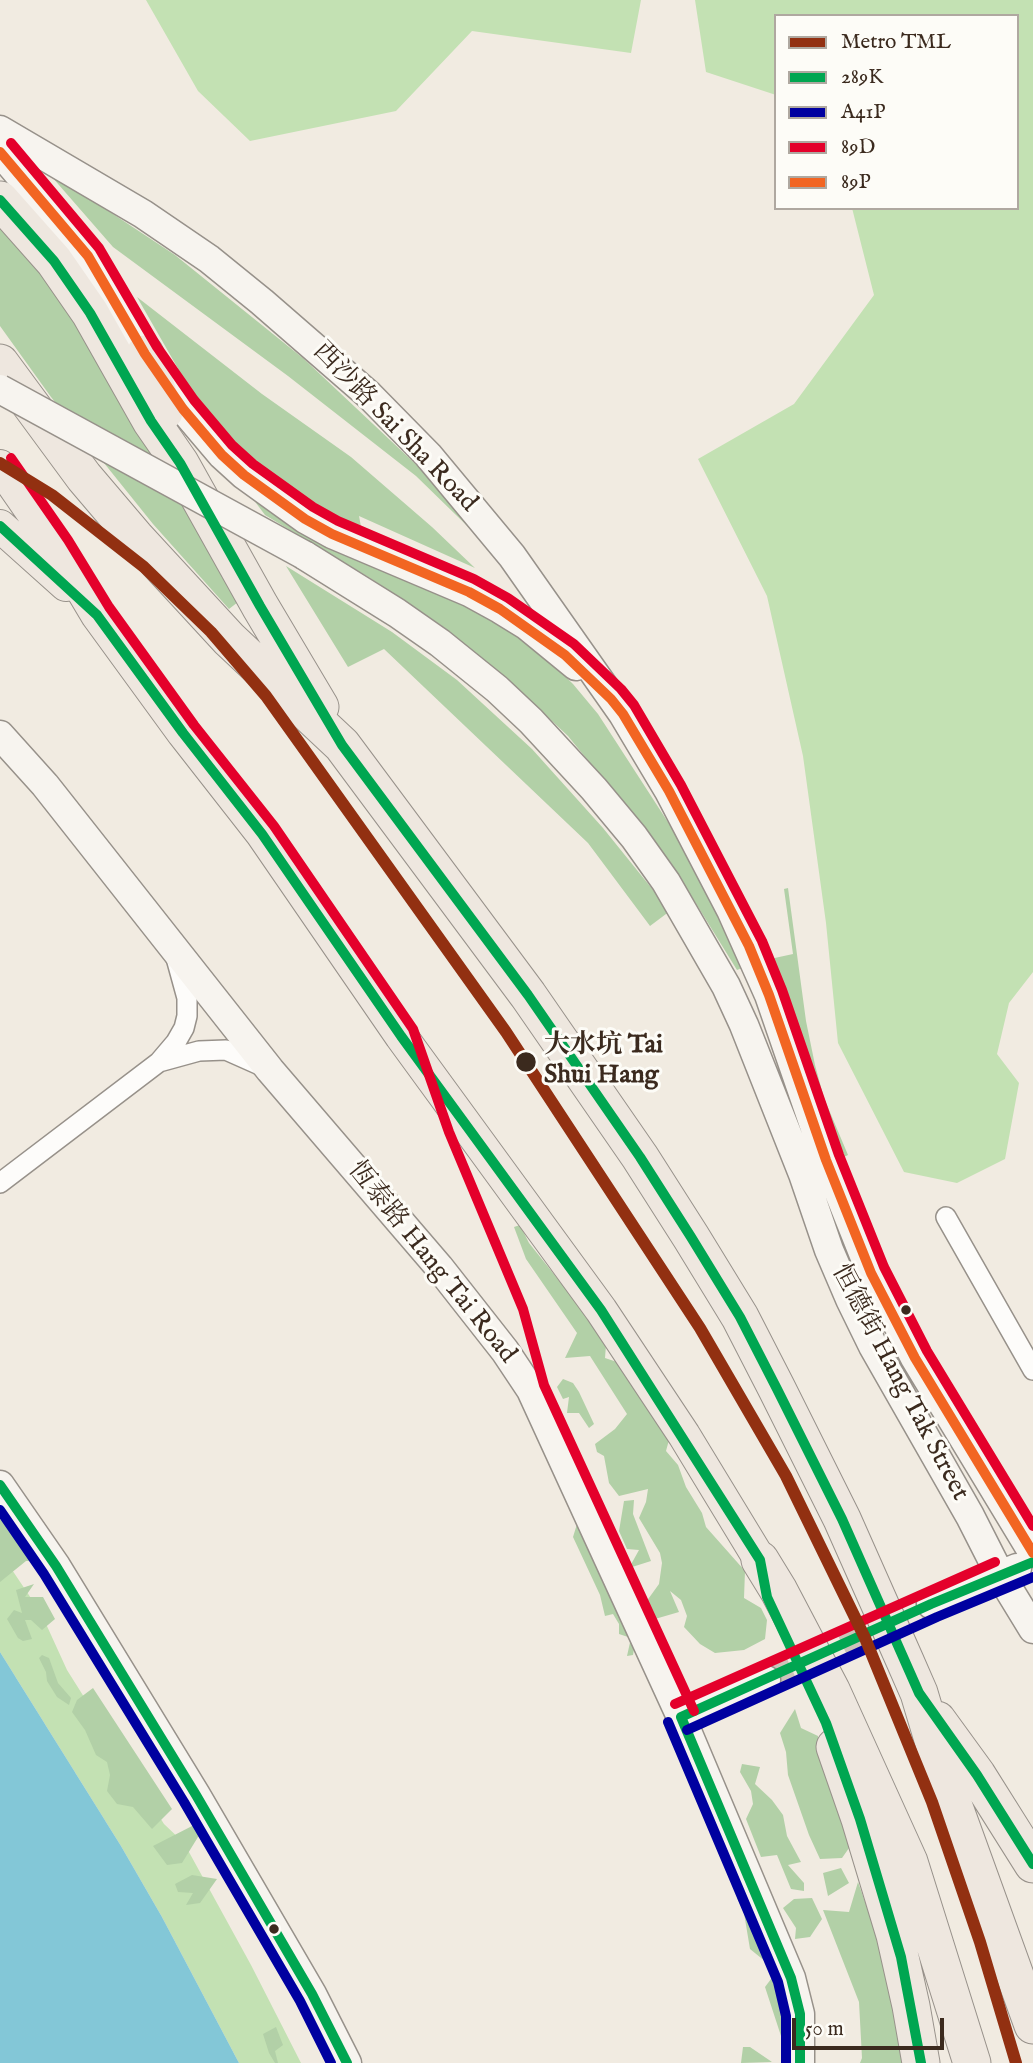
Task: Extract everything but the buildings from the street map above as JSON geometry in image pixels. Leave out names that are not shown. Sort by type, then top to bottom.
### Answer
[{"type":"highway","points":[[11,213],[71,284],[150,421],[180,463],[247,584],[342,745],[528,995],[640,1157],[740,1317],[847,1531],[919,1693],[949,1793],[1033,2025]]},
{"type":"highway","points":[[145,354],[180,463]]},
{"type":"highway","points":[[0,363],[84,477],[135,537],[229,639],[342,745]]},
{"type":"highway","points":[[760,1560],[767,1597],[826,1723],[868,1843],[901,1957],[921,2063]]},
{"type":"highway","points":[[760,1560],[831,1690],[894,1826],[917,1886],[972,2063]]},
{"type":"highway","points":[[919,1693],[977,1775],[1033,1864]]},
{"type":"main road","name":"西沙路 Sai Sha Road","points":[[0,130],[173,233],[314,345],[403,429],[474,509],[512,556],[623,714],[670,791],[731,910],[769,995],[789,1056]]},
{"type":"main road","points":[[0,152],[88,256],[145,354],[183,409],[222,455],[270,496],[305,520],[469,592],[500,609],[565,655],[611,699]]},
{"type":"main road","name":"恒德街 Hang Tak Street","points":[[0,389],[304,555],[397,613],[479,673],[531,721],[634,837],[687,916],[726,986],[803,1174],[829,1250],[873,1346],[970,1516],[1000,1575],[1033,1629]]},
{"type":"main road","points":[[0,466],[57,548],[97,615],[183,733],[262,834],[401,1036],[601,1310],[684,1435],[760,1560]]},
{"type":"main road","points":[[0,526],[97,615]]},
{"type":"main road","name":"恆泰路 Hang Tai Road","points":[[0,735],[45,785],[270,1070],[439,1267],[531,1390],[681,1717],[791,1978],[800,2014],[800,2063]]},
{"type":"main road","name":"恒德街 Hang Tak Street","points":[[789,1056],[826,1160],[874,1279],[915,1358],[1033,1553]]},
{"type":"main road","points":[[0,1485],[55,1566],[203,1806],[312,1994],[347,2063]]},
{"type":"main road","points":[[931,1604],[1033,1562]]},
{"type":"main road","points":[[681,1717],[766,1679]]},
{"type":"street","points":[[0,1183],[159,1062],[176,1042],[187,1016],[187,998],[175,951]]},
{"type":"street","points":[[159,1062],[199,1051],[226,1050],[270,1070]]},
{"type":"street","points":[[946,1217],[1033,1370]]},
{"type":"green space","points":[[146,0],[641,0],[631,53],[472,31],[396,111],[250,141],[198,91]]},
{"type":"green space","points":[[695,0],[1033,0],[1033,972],[1009,1003],[997,1054],[1019,1083],[1005,1159],[957,1183],[904,1172],[838,1043],[826,923],[803,756],[767,596],[698,459],[794,404],[874,295],[853,210],[1019,210],[1019,14],[774,14],[774,94],[706,72]]},
{"type":"green space","points":[[45,169],[175,255],[304,359],[424,472],[495,553],[416,476],[288,376],[113,247]]},
{"type":"green space","points":[[0,219],[92,339],[238,602],[229,609],[153,524],[51,397],[0,326]]},
{"type":"green space","points":[[137,297],[262,394],[351,457],[475,568],[359,516],[362,532],[324,513],[283,487],[248,460],[216,427],[188,386]]},
{"type":"green space","points":[[250,495],[502,623],[539,651],[573,684],[598,714],[686,850],[742,968],[737,970],[671,863],[568,736],[505,677],[445,628],[370,578],[265,515]]},
{"type":"green space","points":[[286,566],[392,632],[457,680],[532,749],[603,828],[670,911],[650,926],[588,843],[384,649],[348,667]]},
{"type":"green space","points":[[788,888],[806,1021],[815,1065],[824,1098],[848,1155],[838,1160],[770,959],[793,954],[784,889]]},
{"type":"green space","points":[[520,1225],[529,1243],[606,1345],[605,1358],[623,1364],[669,1440],[666,1451],[678,1465],[686,1487],[702,1513],[706,1527],[745,1571],[744,1598],[761,1608],[767,1620],[765,1639],[744,1650],[715,1653],[700,1644],[684,1627],[687,1616],[681,1600],[670,1591],[679,1612],[655,1619],[646,1602],[659,1584],[662,1563],[660,1553],[639,1518],[648,1489],[619,1496],[609,1483],[604,1456],[597,1452],[595,1444],[615,1429],[627,1414],[590,1356],[565,1358],[577,1333],[526,1259],[514,1227]]},
{"type":"green space","points":[[563,1379],[573,1383],[579,1392],[594,1424],[589,1428],[579,1413],[567,1413],[569,1397],[563,1399],[557,1387]]},
{"type":"green space","points":[[634,1500],[633,1514],[651,1561],[629,1568],[639,1550],[627,1549],[619,1531],[624,1501]]},
{"type":"green space","points":[[0,1519],[22,1539],[33,1561],[26,1561],[0,1582]]},
{"type":"green space","points":[[582,1522],[638,1623],[633,1655],[627,1656],[631,1638],[619,1634],[619,1624],[613,1614],[605,1616],[600,1595],[573,1537],[577,1524]]},
{"type":"green space","points":[[0,1552],[41,1613],[67,1670],[164,1824],[184,1843],[301,2063],[239,2063],[162,1917],[121,1846],[0,1652]]},
{"type":"green space","points":[[34,1584],[25,1597],[43,1597],[55,1619],[42,1630],[31,1620],[25,1620],[32,1639],[23,1641],[18,1638],[7,1619],[14,1610],[22,1613],[16,1590]]},
{"type":"green space","points":[[42,1655],[49,1658],[58,1683],[71,1698],[69,1705],[57,1697],[47,1681],[39,1658]]},
{"type":"green space","points":[[93,1688],[172,1809],[152,1829],[133,1807],[117,1804],[107,1791],[110,1775],[107,1762],[96,1755],[85,1730],[72,1712],[77,1700]]},
{"type":"green space","points":[[795,1709],[801,1728],[818,1736],[819,1755],[854,1841],[842,1858],[820,1859],[788,1775],[786,1752],[780,1733]]},
{"type":"green space","points":[[742,1764],[760,1767],[755,1784],[783,1815],[787,1836],[801,1862],[788,1865],[804,1883],[804,1891],[791,1889],[777,1855],[761,1857],[746,1819],[753,1804],[751,1791],[740,1772]]},
{"type":"green space","points":[[196,1824],[204,1833],[198,1837],[182,1863],[167,1865],[153,1846]]},
{"type":"green space","points":[[841,1868],[849,1883],[828,1896],[823,1873]]},
{"type":"green space","points":[[192,1875],[217,1879],[200,1903],[186,1905],[193,1893],[178,1892],[175,1884]]},
{"type":"green space","points":[[858,1882],[890,1973],[908,2063],[860,2063],[859,2002],[823,1910],[849,1912]]},
{"type":"green space","points":[[742,1889],[770,1960],[766,1962],[750,1949],[744,1913],[737,1898],[737,1890]]},
{"type":"green space","points":[[812,1898],[822,1919],[810,1937],[795,1939],[796,1928],[783,1908],[794,1899]]},
{"type":"green space","points":[[771,1979],[780,1979],[790,2038],[781,2036],[765,1987]]},
{"type":"green space","points":[[276,2027],[283,2045],[275,2051],[278,2063],[275,2063],[269,2053],[263,2034]]},
{"type":"green space","points":[[743,2047],[750,2047],[772,2062],[741,2063]]},
{"type":"water","points":[[0,1652],[121,1846],[162,1917],[239,2063],[0,2063]]},
{"type":"tunnel","points":[[766,1680],[931,1604]]},
{"type":"metro line","name":"TML","points":[[0,463],[52,495],[144,567],[211,632],[266,696],[506,1032],[700,1328],[786,1476],[865,1638],[932,1802],[980,1942],[1016,2063]]},
{"type":"transit line","name":"89D","points":[[11,143],[99,248],[157,347],[194,400],[232,445],[253,464],[313,507],[338,521],[474,579],[508,598],[574,644],[634,705],[681,785],[762,941],[782,990],[839,1155],[884,1267],[927,1351],[1033,1526]]},
{"type":"transit line","name":"89P","points":[[0,152],[88,256],[145,354],[183,409],[222,455],[244,475],[305,519],[332,534],[469,592],[500,609],[565,655],[623,714],[669,791],[749,946],[769,995],[826,1160],[871,1273],[915,1358],[1033,1553]]},
{"type":"transit line","name":"289K","points":[[0,200],[54,261],[90,313],[151,421],[180,463],[342,745],[528,995],[640,1157],[691,1237],[740,1317],[777,1389],[842,1519],[919,1693],[977,1775],[1033,1864]]},
{"type":"transit line","name":"89D","points":[[11,458],[68,540],[109,607],[194,725],[274,826],[413,1029],[449,1132],[523,1309],[544,1385],[694,1711]]},
{"type":"transit line","name":"289K","points":[[0,526],[97,615],[183,733],[262,834],[401,1036],[601,1310],[760,1560],[767,1597],[826,1723],[860,1819],[901,1957],[921,2063]]},
{"type":"transit line","name":"289K","points":[[0,1485],[56,1566],[196,1795],[312,1994],[347,2063]]},
{"type":"transit line","name":"A41P","points":[[0,1510],[44,1574],[184,1802],[300,2001],[331,2063]]},
{"type":"transit line","name":"89D","points":[[675,1704],[995,1562]]},
{"type":"transit line","name":"289K","points":[[681,1717],[931,1604],[1033,1562]]},
{"type":"transit line","name":"A41P","points":[[687,1730],[937,1617],[1033,1577]]},
{"type":"transit line","name":"289K","points":[[681,1717],[791,1978],[800,2014],[800,2063]]},
{"type":"transit line","name":"A41P","points":[[668,1722],[778,1982],[786,2016],[786,2063]]},
{"type":"place","name":"大水坑 Tai Shui Hang","points":[[526,1062]]}]
